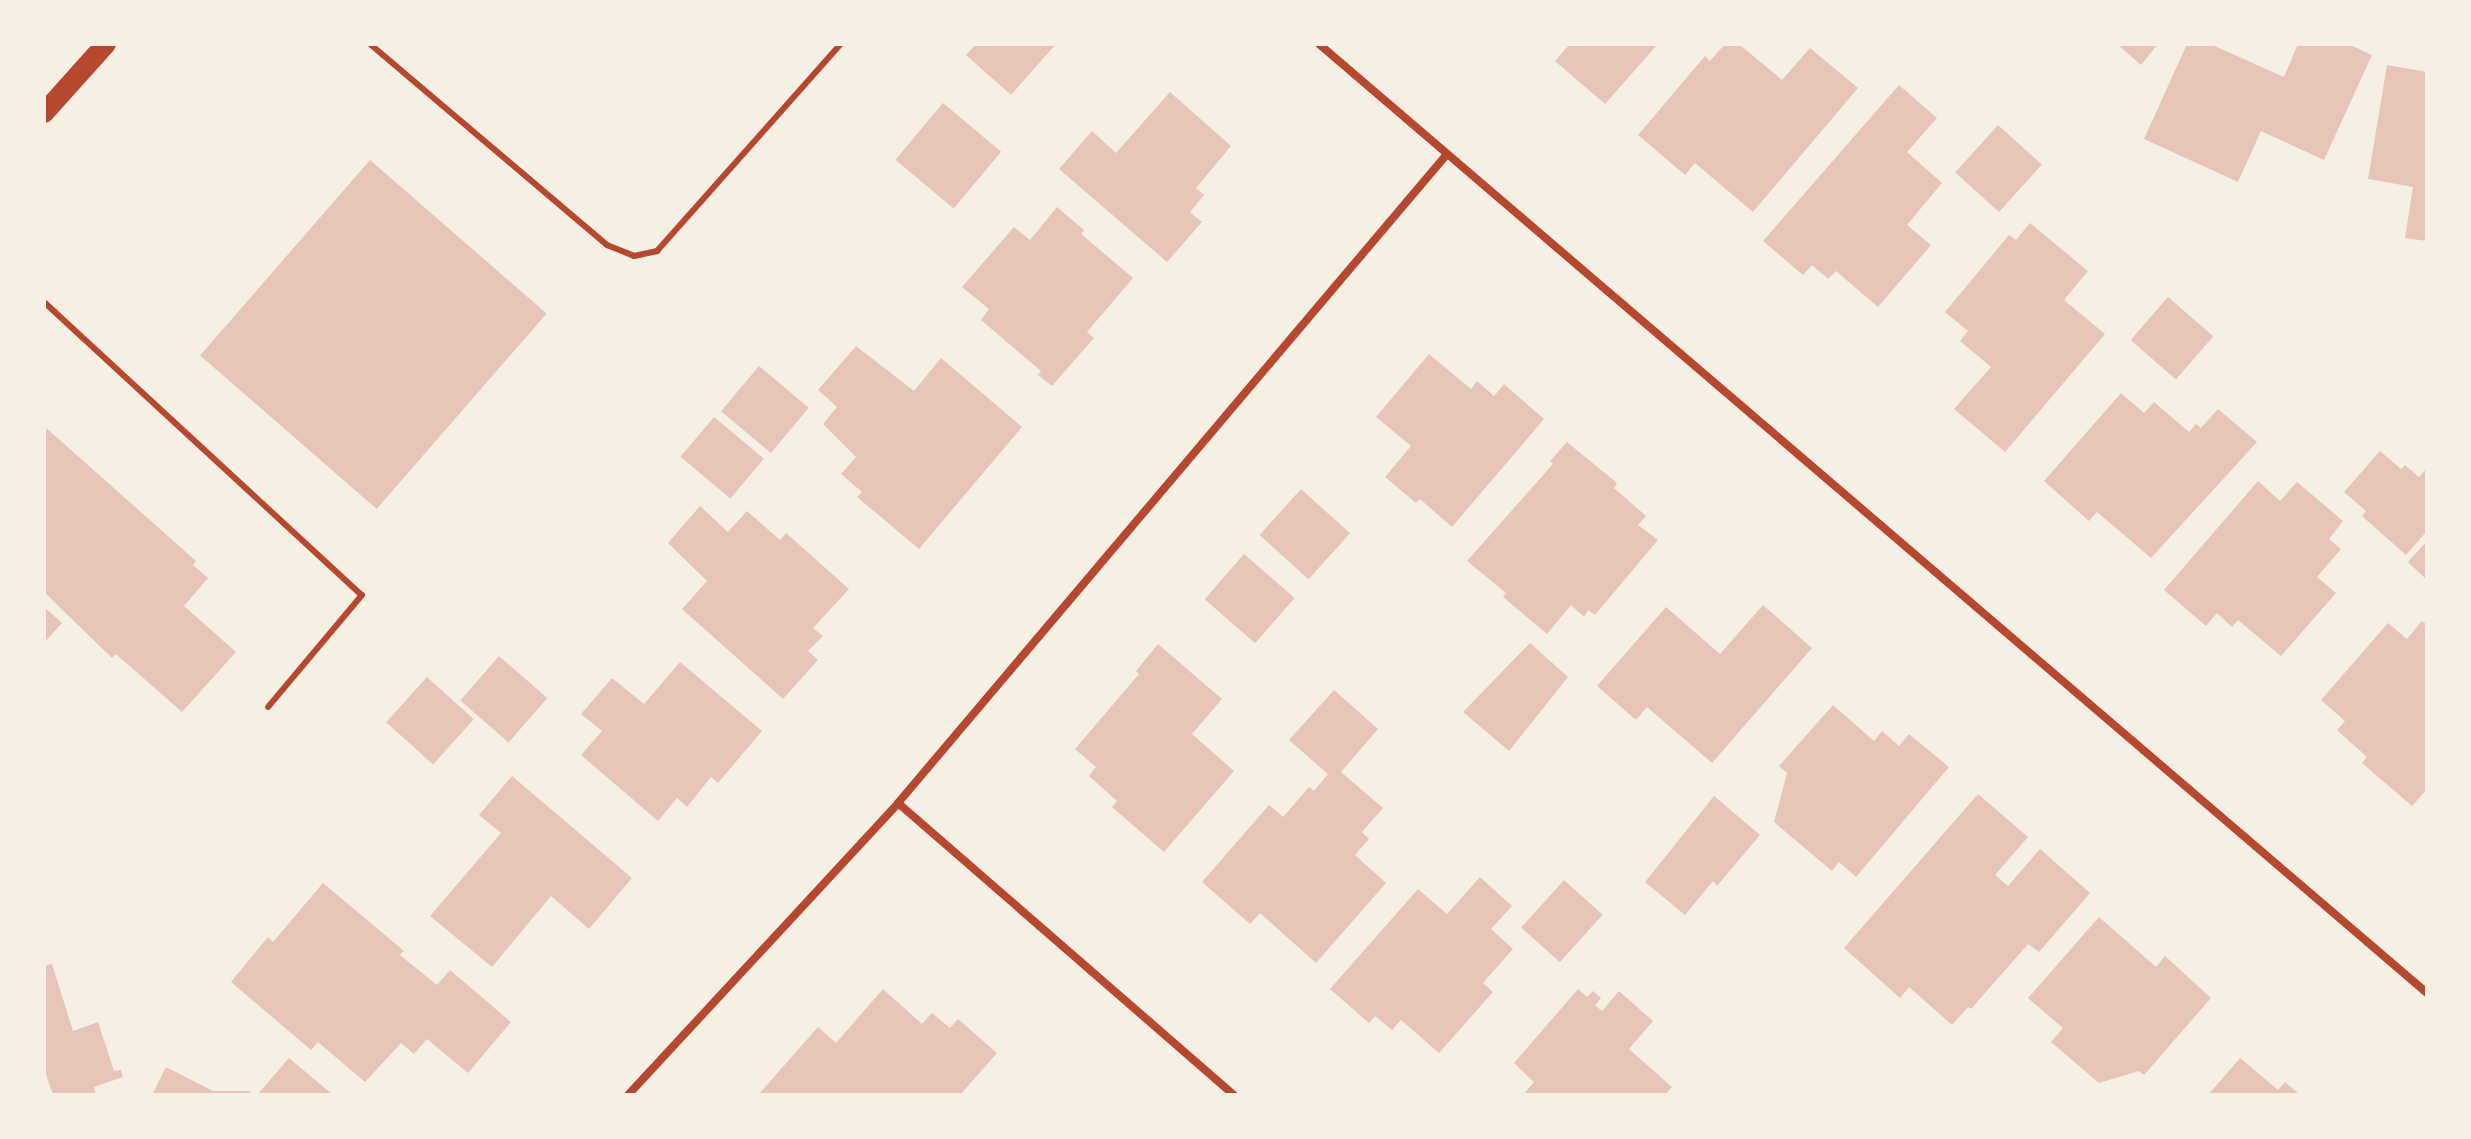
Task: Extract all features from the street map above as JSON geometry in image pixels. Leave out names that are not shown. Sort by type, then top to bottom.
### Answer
[{"type":"main road","points":[[44,113],[106,44]]},
{"type":"street","points":[[1319,44],[2427,993]]},
{"type":"street","points":[[628,1095],[898,803],[1447,154]]},
{"type":"street","points":[[898,803],[1234,1095]]},
{"type":"lane","points":[[370,44],[607,245],[634,256],[657,251],[841,44]]},
{"type":"lane","points":[[44,302],[362,595],[268,707]]},
{"type":"building","points":[[976,44],[1056,44],[1011,95],[966,55]]},
{"type":"building","points":[[1570,44],[1658,44],[1605,104],[1555,61]]},
{"type":"building","points":[[1725,44],[1739,44],[1782,80],[1810,48],[1858,88],[1753,212],[1695,163],[1685,175],[1638,135],[1705,56],[1710,61]]},
{"type":"building","points":[[2117,44],[2158,44],[2141,65]]},
{"type":"building","points":[[2187,44],[2210,44],[2284,77],[2298,44],[2348,44],[2372,55],[2324,160],[2261,131],[2238,182],[2144,139]]},
{"type":"building","points":[[2387,65],[2427,72],[2427,241],[2405,238],[2413,187],[2368,179]]},
{"type":"building","points":[[1899,85],[1937,118],[1907,152],[1942,183],[1907,225],[1931,245],[1878,307],[1836,271],[1828,279],[1812,265],[1803,275],[1763,241]]},
{"type":"building","points":[[1170,92],[1231,146],[1196,188],[1204,195],[1190,212],[1202,222],[1167,262],[1059,169],[1092,131],[1116,153]]},
{"type":"building","points":[[943,103],[1001,152],[954,209],[895,160]]},
{"type":"building","points":[[1998,125],[2042,164],[1999,212],[1955,173]]},
{"type":"building","points":[[370,160],[547,314],[377,509],[200,355]]},
{"type":"building","points":[[1057,207],[1084,230],[1081,234],[1133,278],[1087,332],[1094,338],[1052,386],[1038,375],[1041,371],[981,320],[989,309],[962,287],[1014,227],[1030,240]]},
{"type":"building","points":[[2030,223],[2088,271],[2064,300],[2105,334],[2005,452],[1954,409],[1991,367],[1960,341],[1968,331],[1945,312],[2009,235],[2016,240]]},
{"type":"building","points":[[2168,297],[2213,336],[2176,379],[2131,340]]},
{"type":"building","points":[[856,346],[914,391],[941,358],[1022,427],[919,549],[857,497],[862,492],[841,474],[856,457],[823,424],[837,407],[818,390]]},
{"type":"building","points":[[1429,354],[1471,389],[1477,381],[1494,396],[1504,384],[1544,419],[1452,527],[1420,499],[1416,503],[1385,477],[1411,446],[1376,417]]},
{"type":"building","points":[[759,366],[809,408],[771,453],[721,411]]},
{"type":"building","points":[[2121,393],[2144,413],[2154,402],[2189,432],[2196,424],[2201,428],[2218,409],[2257,442],[2151,558],[2097,512],[2089,521],[2044,481]]},
{"type":"building","points":[[714,417],[764,459],[730,499],[681,457]]},
{"type":"building","points":[[44,426],[196,561],[193,565],[208,578],[184,606],[236,652],[182,712],[116,654],[112,658],[44,592]]},
{"type":"building","points":[[1567,442],[1617,483],[1614,488],[1646,516],[1638,525],[1658,540],[1595,615],[1588,610],[1584,617],[1571,605],[1547,634],[1503,597],[1506,593],[1467,561],[1553,464],[1550,461]]},
{"type":"building","points":[[2380,451],[2401,469],[2405,465],[2419,477],[2427,468],[2427,531],[2406,555],[2362,516],[2366,511],[2344,492]]},
{"type":"building","points":[[2258,481],[2280,501],[2297,482],[2343,521],[2329,539],[2341,549],[2317,577],[2336,593],[2281,656],[2238,620],[2232,627],[2217,613],[2206,626],[2164,590]]},
{"type":"building","points":[[1301,489],[1350,533],[1309,579],[1260,535]]},
{"type":"building","points":[[700,506],[728,532],[747,511],[780,540],[786,533],[849,589],[813,628],[823,636],[808,651],[818,660],[783,699],[682,609],[707,581],[668,543]]},
{"type":"building","points":[[2427,541],[2427,580],[2408,562]]},
{"type":"building","points":[[1244,554],[1295,598],[1255,643],[1205,599]]},
{"type":"building","points":[[1763,605],[1812,648],[1712,763],[1647,707],[1636,720],[1597,686],[1666,607],[1720,654]]},
{"type":"building","points":[[44,607],[62,623],[44,643]]},
{"type":"building","points":[[2422,621],[2427,625],[2427,789],[2412,806],[2362,763],[2367,757],[2337,730],[2345,721],[2321,700],[2388,623],[2407,639]]},
{"type":"building","points":[[1530,643],[1568,677],[1509,751],[1463,712]]},
{"type":"building","points":[[1158,644],[1222,699],[1192,734],[1234,771],[1164,852],[1112,807],[1117,801],[1089,776],[1096,767],[1075,749],[1139,674],[1136,671]]},
{"type":"building","points":[[499,656],[547,698],[509,743],[460,701]]},
{"type":"building","points":[[680,662],[762,731],[718,783],[711,777],[687,807],[677,798],[658,821],[581,755],[602,731],[581,714],[612,678],[644,704]]},
{"type":"building","points":[[427,677],[474,719],[433,764],[386,722]]},
{"type":"building","points":[[1334,690],[1378,729],[1341,772],[1383,808],[1362,832],[1369,839],[1355,855],[1386,883],[1316,963],[1260,913],[1250,924],[1202,882],[1269,805],[1283,817],[1309,787],[1314,791],[1328,774],[1289,740]]},
{"type":"building","points":[[1833,705],[1874,741],[1882,731],[1899,746],[1909,734],[1949,767],[1856,877],[1839,862],[1832,871],[1774,822],[1787,773],[1779,766]]},
{"type":"building","points":[[512,776],[632,878],[589,929],[551,896],[492,967],[430,916],[501,833],[479,815]]},
{"type":"building","points":[[1978,794],[2028,837],[1995,875],[2008,886],[2040,849],[2090,893],[2039,952],[2028,944],[1971,1009],[1968,1007],[1952,1025],[1909,987],[1900,998],[1844,948]]},
{"type":"building","points":[[1714,796],[1760,835],[1717,886],[1713,881],[1685,915],[1645,882]]},
{"type":"building","points":[[1480,877],[1512,906],[1491,929],[1513,949],[1483,983],[1493,992],[1439,1053],[1401,1020],[1392,1030],[1375,1016],[1369,1023],[1330,989],[1418,889],[1447,914]]},
{"type":"building","points":[[1564,880],[1603,915],[1560,962],[1521,928]]},
{"type":"building","points":[[323,883],[404,951],[400,955],[437,985],[450,970],[511,1022],[468,1073],[427,1039],[414,1054],[401,1043],[365,1082],[318,1042],[311,1050],[231,982],[268,937],[273,942]]},
{"type":"building","points":[[2099,917],[2156,967],[2165,956],[2211,998],[2144,1075],[2139,1071],[2099,1083],[2051,1042],[2063,1028],[2028,998]]},
{"type":"building","points":[[52,964],[73,1031],[98,1022],[114,1071],[121,1070],[123,1077],[94,1087],[96,1095],[53,1095],[44,1068],[44,966]]},
{"type":"building","points":[[883,989],[922,1024],[932,1013],[950,1028],[958,1019],[997,1053],[960,1095],[758,1095],[818,1027],[836,1043]]},
{"type":"building","points":[[1578,989],[1587,997],[1593,991],[1601,998],[1595,1005],[1602,1011],[1619,991],[1653,1021],[1629,1049],[1672,1087],[1665,1095],[1523,1095],[1534,1082],[1514,1063]]},
{"type":"building","points":[[289,1058],[333,1095],[257,1095]]},
{"type":"building","points":[[2240,1058],[2278,1090],[2285,1082],[2300,1095],[2208,1095]]},
{"type":"building","points":[[166,1067],[213,1091],[249,1091],[253,1095],[152,1095]]}]
